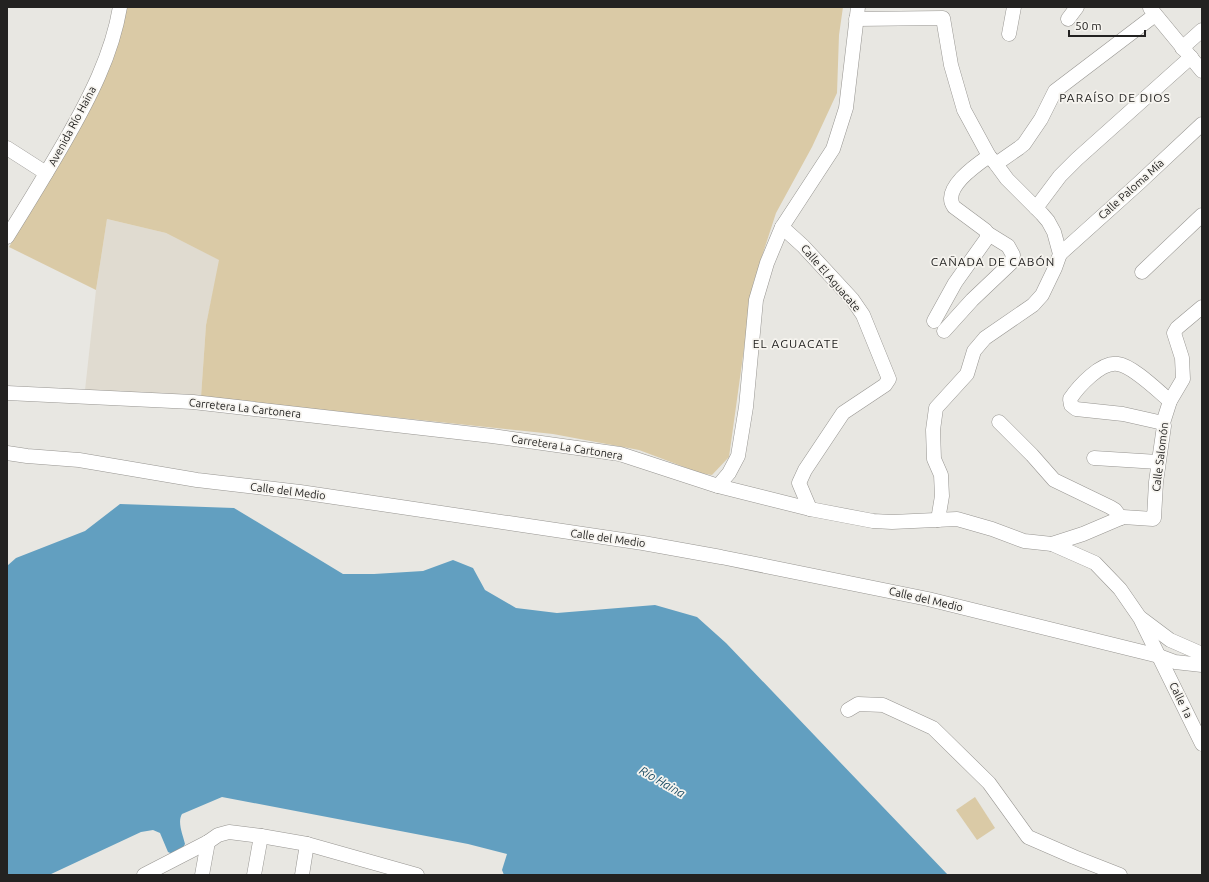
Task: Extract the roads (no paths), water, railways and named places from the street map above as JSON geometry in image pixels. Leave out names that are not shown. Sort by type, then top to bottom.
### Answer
[{"type":"street","name":"Avenida Río Haina","points":[[7,237],[82,110],[109,51],[120,7]]},
{"type":"street","points":[[1009,34],[1014,7]]},
{"type":"street","points":[[1068,20],[1077,7]]},
{"type":"street","points":[[944,332],[972,300],[1011,263],[1013,255],[1008,246],[987,233],[951,203],[956,186],[968,170],[1019,148],[1024,144],[1041,119],[1055,91],[1152,11],[1202,71]]},
{"type":"street","points":[[718,486],[729,473],[738,456],[746,407],[756,300],[767,263],[782,227],[833,148],[846,108],[857,13],[943,18],[951,66],[964,110],[993,160],[1012,184],[1042,214],[1054,232],[1060,254],[1042,295],[1024,312],[985,338],[974,351],[967,374],[936,408],[933,430],[934,459],[941,475],[942,496],[938,520]]},
{"type":"street","points":[[1036,208],[1060,176],[1186,52],[1202,30]]},
{"type":"street","name":"Calle Paloma Mía","points":[[1060,254],[1140,183],[1202,124]]},
{"type":"street","points":[[7,148],[46,173]]},
{"type":"street","points":[[1142,272],[1202,215]]},
{"type":"street","name":"Calle El Aguacate","points":[[782,227],[803,246],[852,299],[863,315],[889,379],[885,384],[843,412],[806,470],[799,483],[810,509]]},
{"type":"street","points":[[934,321],[955,283],[987,238],[987,233]]},
{"type":"street","name":"Calle Salomón","points":[[1052,544],[1083,534],[1121,518],[1126,517],[1152,520],[1154,518],[1158,462],[1164,426],[1163,422],[1170,401],[1183,379],[1182,358],[1174,333],[1177,328],[1202,307]]},
{"type":"street","points":[[1163,422],[1123,414],[1076,409],[1071,405],[1070,399],[1076,390],[1090,376],[1106,366],[1117,363],[1130,369],[1170,401]]},
{"type":"street","name":"Carretera La Cartonera","points":[[7,393],[193,402],[492,436],[620,454],[718,486],[810,509],[873,521],[892,522],[957,519],[992,529],[1024,541],[1052,544],[1095,563],[1120,589],[1140,618],[1159,656]]},
{"type":"street","points":[[1000,422],[1054,480],[1113,508],[1121,518]]},
{"type":"street","name":"Calle del Medio","points":[[7,453],[79,460],[197,480],[300,492],[643,543],[736,560],[928,599],[1159,656],[1175,662],[1202,665]]},
{"type":"street","points":[[1094,458],[1158,462]]},
{"type":"street","points":[[1140,618],[1170,640],[1202,654]]},
{"type":"street","name":"Calle 1a","points":[[1159,656],[1202,744]]},
{"type":"street","points":[[848,710],[858,704],[883,705],[933,728],[988,783],[1028,837],[1074,858],[1120,875]]},
{"type":"street","points":[[144,875],[208,842],[218,835],[229,832],[307,844],[402,873],[417,875]]},
{"type":"street","points":[[254,875],[261,836]]},
{"type":"street","points":[[202,875],[208,842]]},
{"type":"street","points":[[302,875],[307,844]]},
{"type":"water","name":"Río Haina","points":[[120,504],[234,508],[343,574],[423,571],[453,560],[473,568],[485,590],[516,608],[557,613],[655,605],[697,617],[726,643],[948,875],[504,875],[502,870],[507,854],[468,844],[222,797],[182,814],[180,825],[185,844],[181,851],[175,855],[168,852],[160,833],[153,830],[141,832],[49,875],[7,875],[7,566],[16,558],[85,531]]},
{"type":"district","name":"PARAÍSO DE DIOS","points":[[1115,98]]},
{"type":"district","name":"CAÑADA DE CABÓN","points":[[993,262]]},
{"type":"district","name":"EL AGUACATE","points":[[796,344]]}]
